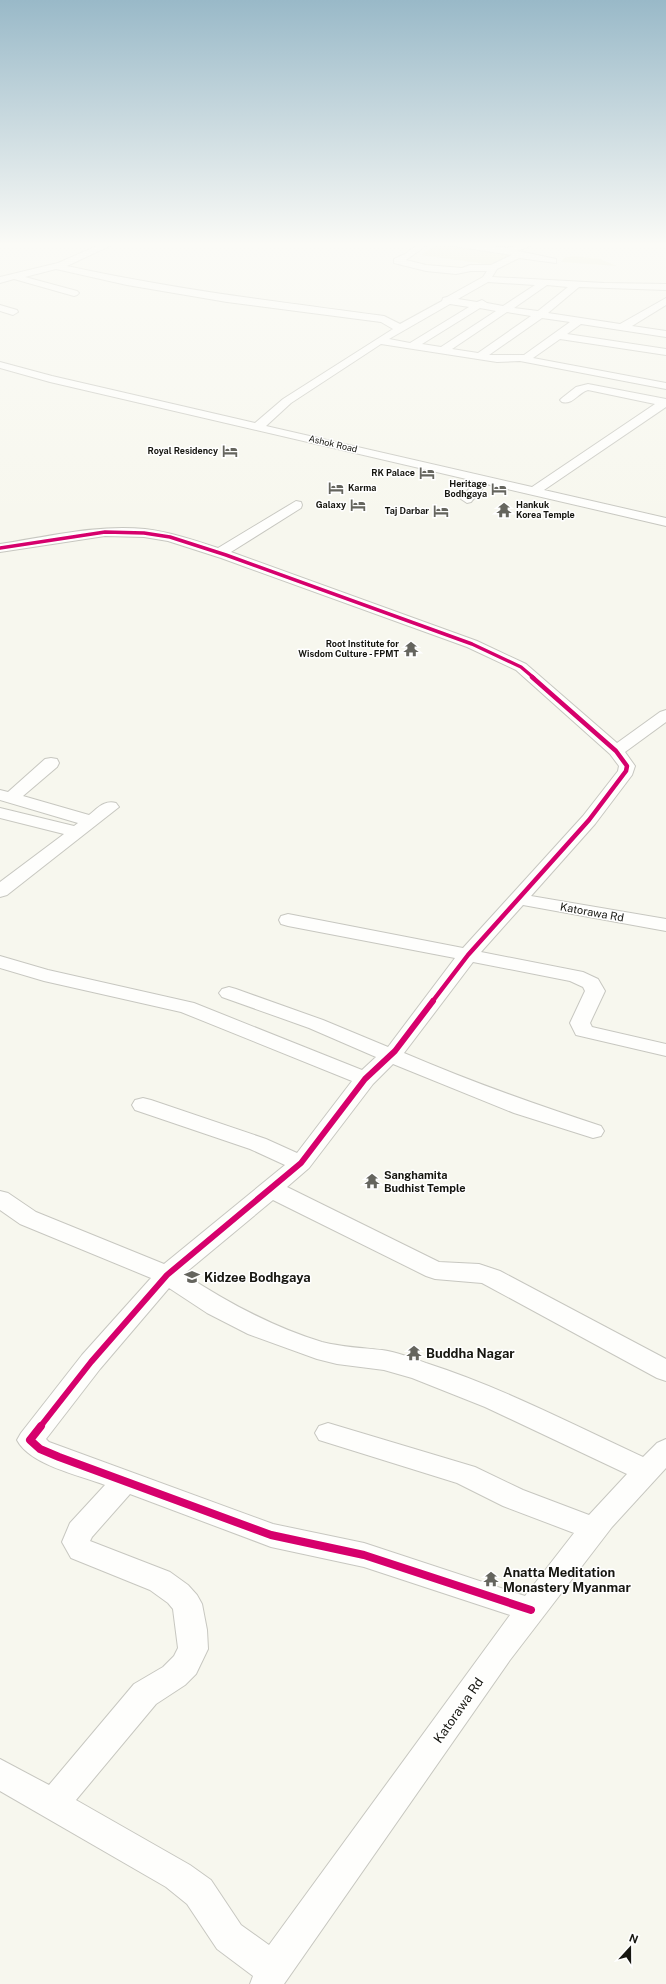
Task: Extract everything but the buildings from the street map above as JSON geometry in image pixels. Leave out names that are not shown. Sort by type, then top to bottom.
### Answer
[{"type":"street","points":[[257,427],[287,401],[389,335]]},
{"type":"street","points":[[412,346],[430,335]]},
{"type":"street","points":[[444,350],[468,335]]},
{"type":"street","points":[[480,356],[511,335]]},
{"type":"street","points":[[622,346],[635,335]]},
{"type":"street","points":[[666,352],[558,336],[524,360],[666,386]]},
{"type":"street","points":[[379,341],[503,360],[531,355],[627,368]]},
{"type":"street","name":"Ashok Road","points":[[0,365],[50,379],[536,490],[666,522]]},
{"type":"street","points":[[566,400],[584,387],[665,402]]},
{"type":"street","points":[[536,490],[665,402]]},
{"type":"street","points":[[467,499],[483,478]]},
{"type":"street","points":[[220,553],[296,505]]},
{"type":"street","points":[[0,548],[105,532],[122,532],[170,537],[220,553],[472,644],[511,661],[534,678],[616,751],[627,766],[626,772],[589,820],[519,899],[492,926],[468,955],[392,1055],[365,1079],[301,1163],[272,1189],[167,1275],[91,1362],[30,1440],[40,1449],[59,1457],[271,1535],[364,1555],[530,1610]]},
{"type":"street","points":[[616,751],[666,715]]},
{"type":"street","points":[[6,796],[52,763]]},
{"type":"street","points":[[6,796],[92,821]]},
{"type":"street","points":[[0,891],[110,807]]},
{"type":"street","points":[[0,813],[77,832]]},
{"type":"street","name":"Katorawa Rd","points":[[519,899],[666,925]]},
{"type":"street","points":[[288,920],[576,976],[591,983],[595,991],[581,1018],[580,1023],[583,1031],[666,1050]]},
{"type":"street","points":[[0,962],[44,975],[187,1007],[304,1053],[365,1079]]},
{"type":"street","points":[[229,993],[316,1024],[463,1086],[522,1108],[594,1131]]},
{"type":"street","points":[[143,1105],[258,1144],[301,1163]]},
{"type":"street","points":[[272,1189],[435,1270],[479,1273],[491,1277],[666,1371]]},
{"type":"street","points":[[0,1199],[28,1218],[167,1275],[216,1307],[257,1328],[317,1350],[337,1355],[384,1360],[420,1370],[494,1400],[656,1460]]},
{"type":"street","points":[[328,1433],[465,1475],[518,1501],[594,1528]]},
{"type":"street","name":"Katorawa Rd","points":[[270,1977],[494,1657],[594,1528],[656,1460]]},
{"type":"street","points":[[53,1804],[145,1694],[174,1676],[185,1665],[193,1649],[192,1630],[187,1604],[178,1594],[160,1581],[81,1550],[76,1542],[80,1531],[125,1481]]},
{"type":"street","points":[[0,1774],[183,1880],[199,1892],[229,1938],[270,1977]]},
{"type":"cycle path","points":[[0,548],[105,532],[144,533],[170,537],[226,555],[472,644],[521,667],[616,751],[627,766],[626,771],[589,820],[468,955],[395,1051],[365,1079],[301,1163],[167,1275],[91,1362],[30,1440],[40,1449],[59,1457],[271,1535],[364,1555],[531,1610]]},
{"type":"place","name":"Royal Residency","points":[[230,451]]},
{"type":"place","name":"RK Palace","points":[[427,473]]},
{"type":"place","name":"Karma","points":[[336,488]]},
{"type":"place","name":"Heritage Bodhgaya","points":[[499,489]]},
{"type":"place","name":"Galaxy","points":[[358,505]]},
{"type":"place","name":"Hankuk Korea Temple","points":[[504,510]]},
{"type":"place","name":"Taj Darbar","points":[[441,511]]},
{"type":"place","name":"Root Institute for Wisdom Culture - FPMT","points":[[411,649]]},
{"type":"place","name":"Sanghamita Budhist Temple","points":[[372,1181]]},
{"type":"place","name":"Kidzee Bodhgaya","points":[[192,1277]]},
{"type":"place","name":"Buddha Nagar","points":[[414,1353]]},
{"type":"place","name":"Anatta Meditation Monastery Myanmar","points":[[491,1579]]}]
